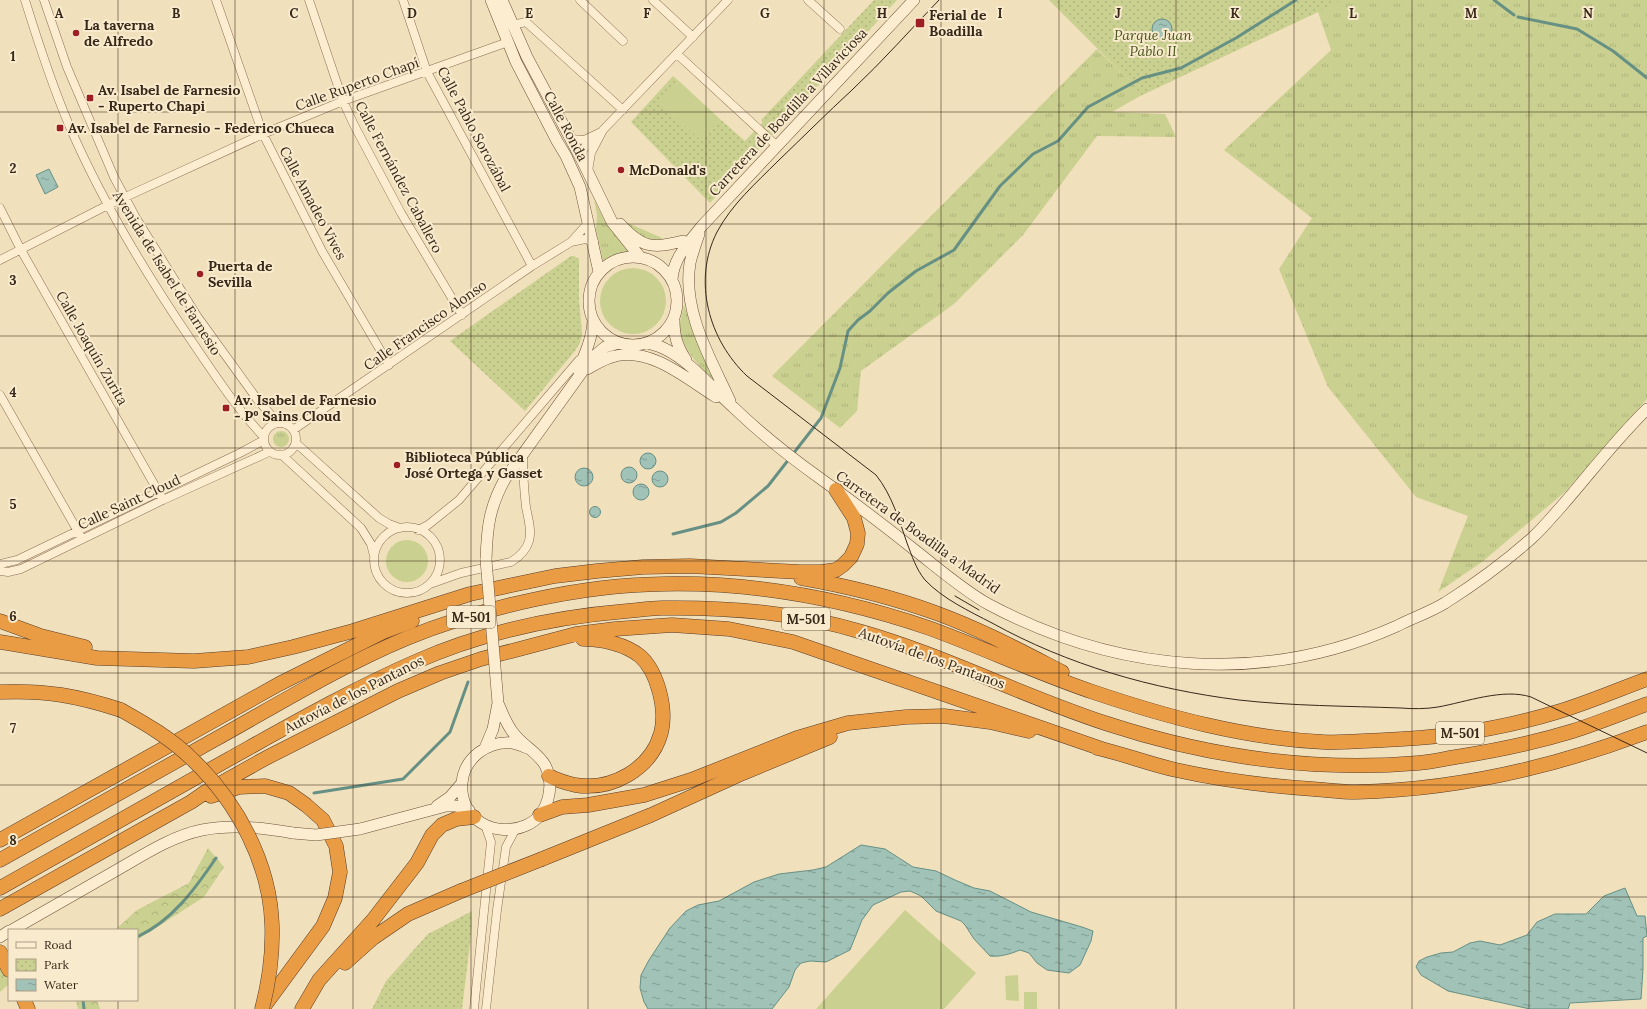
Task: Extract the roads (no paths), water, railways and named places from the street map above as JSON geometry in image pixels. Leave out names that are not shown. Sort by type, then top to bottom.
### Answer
[{"type":"highway","points":[[0,642],[97,658],[194,661],[248,657],[353,631],[470,594],[555,576],[643,567],[690,566],[800,572],[836,570],[843,566],[851,558],[857,544],[858,533],[854,518],[836,490]]},
{"type":"highway","points":[[752,569],[876,594],[936,613],[1010,645],[1080,682],[1089,690]]},
{"type":"highway","name":"Autovía de los Pantanos","points":[[0,860],[292,696],[349,666],[407,639],[462,619],[532,600],[586,590],[661,584],[739,586],[798,594],[869,609],[931,629],[1089,690],[1190,722],[1265,735],[1322,742],[1414,739],[1489,729],[1557,712],[1647,679]]},
{"type":"highway","points":[[0,840],[279,684],[383,632],[499,589]]},
{"type":"highway","name":"Autovía de los Pantanos","points":[[0,888],[364,685],[418,660],[471,641],[539,623],[593,614],[661,608],[734,611],[802,618],[860,631],[924,652],[1103,723],[1164,742],[1232,756],[1293,764],[1354,765],[1420,763],[1493,751],[1571,732],[1647,704]]},
{"type":"highway","points":[[0,621],[41,636],[147,660]]},
{"type":"highway","points":[[0,909],[192,802],[207,791],[266,758],[398,691],[440,673],[481,659],[576,634],[622,628],[672,625],[729,628],[793,642],[1105,750]]},
{"type":"highway","points":[[549,776],[575,785],[591,786],[615,781],[635,772],[656,746],[661,732],[663,708],[659,688],[653,673],[640,656],[616,643],[596,639],[554,640]]},
{"type":"highway","points":[[0,692],[29,691],[60,694],[91,700],[121,710],[165,737],[192,759],[212,779],[228,800],[245,828],[257,855],[269,900],[272,924],[272,947],[269,975],[262,1009]]},
{"type":"highway","points":[[540,815],[562,807],[588,805],[644,795],[691,780],[797,738],[848,723],[906,717],[944,716],[990,722],[1105,750],[1176,770],[1238,781],[1288,787],[1354,792],[1423,788],[1498,776],[1573,757],[1647,732]]},
{"type":"highway","points":[[304,1006],[332,975],[373,938],[408,914],[461,891],[651,815],[743,773],[821,740],[906,717]]},
{"type":"highway","points":[[192,802],[239,787],[265,786],[289,793],[323,820],[336,846],[340,872],[335,898],[323,926],[262,1009]]},
{"type":"highway","points":[[304,1006],[319,980],[373,920],[417,863],[432,836],[442,824],[456,819],[476,817]]},
{"type":"highway","points":[[0,952],[8,968]]},
{"type":"street","name":"Avenida de Isabel de Farnesio","points":[[25,0],[49,74],[69,126],[108,205],[181,326],[234,402],[264,438]]},
{"type":"street","name":"Avenida de Isabel de Farnesio","points":[[44,0],[67,67],[114,176],[136,218],[197,316],[257,399],[278,423]]},
{"type":"street","name":"Calle Amadeo Vives","points":[[216,0],[263,134],[322,251],[389,365]]},
{"type":"street","name":"Calle Fernández Caballero","points":[[309,0],[343,101],[354,125],[400,213],[462,315]]},
{"type":"street","name":"Calle Pablo Sorozábal","points":[[403,0],[427,72],[532,266]]},
{"type":"street","name":"Calle Ronda","points":[[491,0],[508,42],[536,102],[572,167],[580,187],[600,272]]},
{"type":"street","name":"Calle Ronda","points":[[502,0],[527,57],[582,160],[612,222],[640,257]]},
{"type":"street","points":[[580,0],[623,41]]},
{"type":"street","points":[[653,0],[693,37]]},
{"type":"street","points":[[570,139],[584,140],[591,138],[603,130],[728,0]]},
{"type":"street","points":[[808,0],[840,29]]},
{"type":"street","name":"Carretera de Boadilla a Villaviciosa","points":[[672,279],[673,268],[677,259],[701,228],[914,0]]},
{"type":"street","points":[[512,25],[526,22],[623,110]]},
{"type":"street","name":"Calle Ruperto Chapí","points":[[0,260],[108,205],[263,134],[343,101],[508,42]]},
{"type":"street","points":[[677,54],[777,146]]},
{"type":"street","points":[[588,172],[591,153],[603,130]]},
{"type":"street","points":[[582,160],[583,150],[591,138]]},
{"type":"street","points":[[604,206],[625,230],[644,243],[651,246],[663,246],[683,241]]},
{"type":"street","name":"Calle Joaquín Zurita","points":[[0,208],[21,250],[163,500]]},
{"type":"street","name":"Calle Francisco Alonso","points":[[293,430],[532,266],[571,242],[589,222]]},
{"type":"street","points":[[701,228],[690,263],[689,284],[691,307],[700,336],[733,408]]},
{"type":"street","name":"Carretera de Boadilla a Villaviciosa","points":[[652,260],[701,228]]},
{"type":"street","name":"Calle Francisco Alonso","points":[[571,242],[585,239],[594,242]]},
{"type":"street","points":[[484,748],[493,729],[498,703],[486,560],[491,508],[499,489],[523,453],[592,358],[605,347],[619,344],[638,346],[648,343],[663,334],[674,320],[678,299],[676,289],[672,279],[660,265],[652,260],[640,257],[629,257],[618,259],[608,264],[600,272],[594,281],[589,296],[590,311],[593,321],[592,334],[568,390]]},
{"type":"street","name":"Carretera de Boadilla a Madrid","points":[[674,320],[674,332],[677,346],[690,367]]},
{"type":"street","points":[[593,321],[604,334],[619,344]]},
{"type":"street","name":"Carretera de Boadilla a Madrid","points":[[648,343],[664,348],[690,367],[733,408],[774,442],[986,603],[1027,623],[1078,643],[1134,657],[1178,662],[1228,664],[1289,659],[1324,652],[1366,639],[1443,604],[1476,582],[1533,537],[1584,480],[1612,445],[1647,409]]},
{"type":"street","points":[[418,530],[428,525],[459,500],[585,353]]},
{"type":"street","points":[[584,371],[601,361],[615,356],[631,354],[649,357],[667,366],[733,408]]},
{"type":"street","points":[[0,395],[82,539]]},
{"type":"street","points":[[278,423],[289,426],[293,430],[296,443],[291,451],[282,455],[275,455],[269,452],[266,448],[264,438],[269,428],[278,423]]},
{"type":"street","name":"Calle Saint Cloud","points":[[0,564],[17,560],[78,531],[158,491],[240,453],[264,438]]},
{"type":"street","points":[[296,443],[379,518],[400,528],[418,530],[432,539],[439,554],[438,571],[429,585]]},
{"type":"street","name":"Calle Saint Cloud","points":[[0,571],[8,572],[21,569],[163,500],[269,452]]},
{"type":"street","points":[[282,455],[361,528],[371,544],[374,556],[374,565],[381,581],[392,589],[404,593],[422,590],[429,585],[461,573],[511,562],[518,558],[529,542],[530,534],[526,508],[523,453]]},
{"type":"street","points":[[374,556],[381,540],[387,534],[400,528]]},
{"type":"street","points":[[427,810],[456,806],[494,829],[505,831],[516,830],[529,824],[540,815],[547,803],[550,790],[549,776],[537,755],[527,748],[507,725],[498,703]]},
{"type":"street","points":[[474,1009],[491,842],[463,797],[462,783],[465,769],[473,757],[484,748],[498,743],[513,743],[527,748]]},
{"type":"street","points":[[14,929],[151,851],[185,835],[201,830],[247,827],[316,835],[342,833],[427,810],[443,803],[462,783]]},
{"type":"street","points":[[486,1009],[497,910],[506,847],[516,830]]},
{"type":"water","points":[[1158,19],[1166,19],[1172,25],[1172,33],[1166,39],[1158,39],[1152,33],[1152,25]]},
{"type":"water","points":[[49,169],[58,187],[45,194],[36,175]]},
{"type":"water","points":[[648,453],[654,455],[656,461],[654,467],[648,469],[642,467],[640,461],[642,455]]},
{"type":"water","points":[[629,467],[635,469],[637,475],[635,481],[629,483],[623,481],[621,475],[623,469]]},
{"type":"water","points":[[580,468],[588,468],[593,473],[591,484],[588,486],[580,486],[575,481],[575,473]]},
{"type":"water","points":[[660,471],[666,473],[668,479],[666,485],[660,487],[654,485],[652,479],[654,473]]},
{"type":"water","points":[[641,484],[647,486],[649,492],[647,498],[641,500],[635,498],[633,492],[635,486]]},
{"type":"water","points":[[595,506],[599,508],[601,512],[599,516],[595,518],[591,516],[589,512],[591,508]]},
{"type":"water","points":[[861,845],[885,849],[913,867],[936,871],[974,888],[990,891],[1031,912],[1093,931],[1091,941],[1080,965],[1069,973],[1047,970],[1037,963],[1029,953],[1020,950],[1005,955],[990,956],[974,939],[961,921],[936,911],[921,896],[910,891],[901,892],[873,905],[862,920],[850,950],[826,962],[810,961],[801,963],[795,970],[789,987],[772,1009],[648,1009],[644,1002],[640,988],[641,975],[670,928],[686,911],[698,905],[719,901],[754,882],[779,874],[826,867]]},
{"type":"water","points":[[1625,888],[1637,916],[1645,916],[1647,936],[1643,938],[1641,999],[1570,1003],[1568,1009],[1530,1009],[1448,991],[1421,975],[1416,967],[1419,961],[1427,957],[1441,953],[1453,952],[1470,943],[1480,941],[1500,945],[1527,935],[1537,922],[1555,914],[1586,914],[1604,896]]},
{"type":"waterway","points":[[673,534],[721,522],[736,513],[768,486],[821,418],[840,368],[848,331],[888,293],[916,271],[954,250],[1000,186],[1033,154],[1058,141],[1088,107],[1142,78],[1181,68],[1236,38],[1296,0]]},
{"type":"waterway","points":[[1494,0],[1514,15]]},
{"type":"waterway","points":[[1518,17],[1577,29],[1613,51],[1647,78]]},
{"type":"waterway","points":[[314,793],[403,779],[450,732],[468,682]]},
{"type":"waterway","points":[[138,936],[161,922],[182,903],[216,858]]},
{"type":"waterway","points":[[83,1001],[84,1009]]},
{"type":"tram line","points":[[939,0],[875,68],[778,161],[737,203],[717,232],[710,251],[706,270],[705,290],[708,309],[714,328],[723,345],[747,376],[876,475],[891,499],[914,562],[925,580],[932,587],[957,604],[1021,638],[1081,663],[1143,682],[1239,700],[1320,706],[1410,709],[1438,707],[1497,695],[1520,695],[1531,697],[1647,753]]},
{"type":"tram line","points":[[955,596],[979,610]]},
{"type":"place","name":"Ferial de Boadilla","points":[[920,23]]},
{"type":"place","name":"La taverna de Alfredo","points":[[76,33]]},
{"type":"place","name":"Av. Isabel de Farnesio - Ruperto Chapi","points":[[90,98]]},
{"type":"place","name":"Av. Isabel de Farnesio - Federico Chueca","points":[[60,128]]},
{"type":"place","name":"McDonald's","points":[[621,170]]},
{"type":"place","name":"Puerta de Sevilla","points":[[200,274]]},
{"type":"place","name":"Av. Isabel de Farnesio - Pº Sains Cloud","points":[[226,408]]},
{"type":"place","name":"Biblioteca Pública José Ortega y Gasset","points":[[397,465]]},
{"type":"park label","name":"Parque Juan Pablo II","points":[[1153,44]]}]
